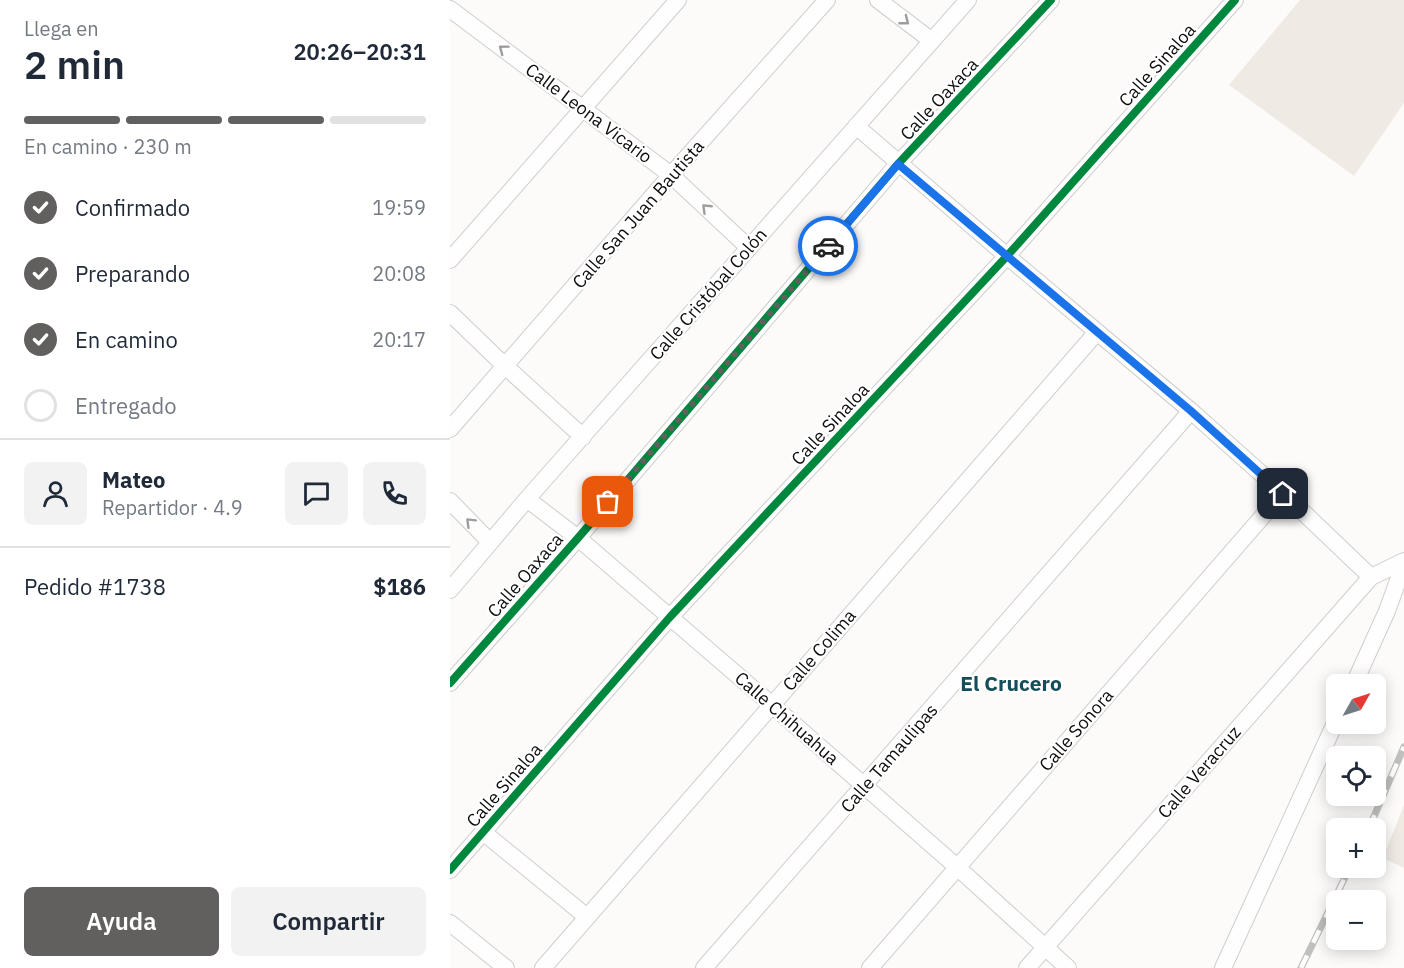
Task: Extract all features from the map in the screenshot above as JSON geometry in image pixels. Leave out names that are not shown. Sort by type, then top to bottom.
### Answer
[{"type":"street","points":[[450,260],[678,0]]},
{"type":"street","name":"Calle San Juan Bautista","points":[[450,429],[827,0]]},
{"type":"street","points":[[878,0],[932,41]]},
{"type":"street","name":"Calle Cristóbal Colón","points":[[450,590],[527,499],[968,0]]},
{"type":"street","name":"Calle Oaxaca","points":[[450,683],[578,538],[898,164],[1052,0]]},
{"type":"street","name":"Calle Sinaloa","points":[[450,870],[670,617],[1006,256],[1235,0]]},
{"type":"street","name":"Calle Leona Vicario","points":[[450,9],[671,175],[749,248]]},
{"type":"street","points":[[856,126],[1006,256],[1191,411],[1371,577],[1404,562]]},
{"type":"street","points":[[450,313],[583,437]]},
{"type":"street","name":"Calle Colima","points":[[543,968],[1097,332]]},
{"type":"street","name":"Calle Tamaulipas","points":[[704,968],[1191,411]]},
{"type":"street","name":"Calle Sonora","points":[[870,968],[1283,494]]},
{"type":"street","name":"Calle Chihuahua","points":[[527,499],[578,538],[772,705],[1068,968]]},
{"type":"street","points":[[450,501],[490,542]]},
{"type":"street","points":[[1358,674],[1387,611],[1404,562]]},
{"type":"street","name":"Calle Veracruz","points":[[1027,968],[1371,577]]},
{"type":"street","points":[[1224,968],[1330,734]]},
{"type":"street","points":[[483,832],[587,917]]},
{"type":"street","points":[[450,923],[506,968]]},
{"type":"shaded area","points":[[1300,0],[1404,0],[1404,103],[1354,176],[1229,85]]},
{"type":"shaded area","points":[[1404,805],[1404,868],[1386,859],[1386,850]]},
{"type":"railway","points":[[1373,818],[1404,747]]},
{"type":"railway","points":[[1301,968],[1345,878]]},
{"type":"cycle path","points":[[450,683],[578,538],[898,164],[1051,0]]},
{"type":"cycle path","points":[[450,870],[670,617],[1007,256],[1235,0]]},
{"type":"way so far","points":[[608,502],[828,246]]},
{"type":"district","name":"El Crucero","points":[[1011,683]]},
{"type":"route","points":[[828,246],[898,164],[1191,411],[1283,494]]}]
